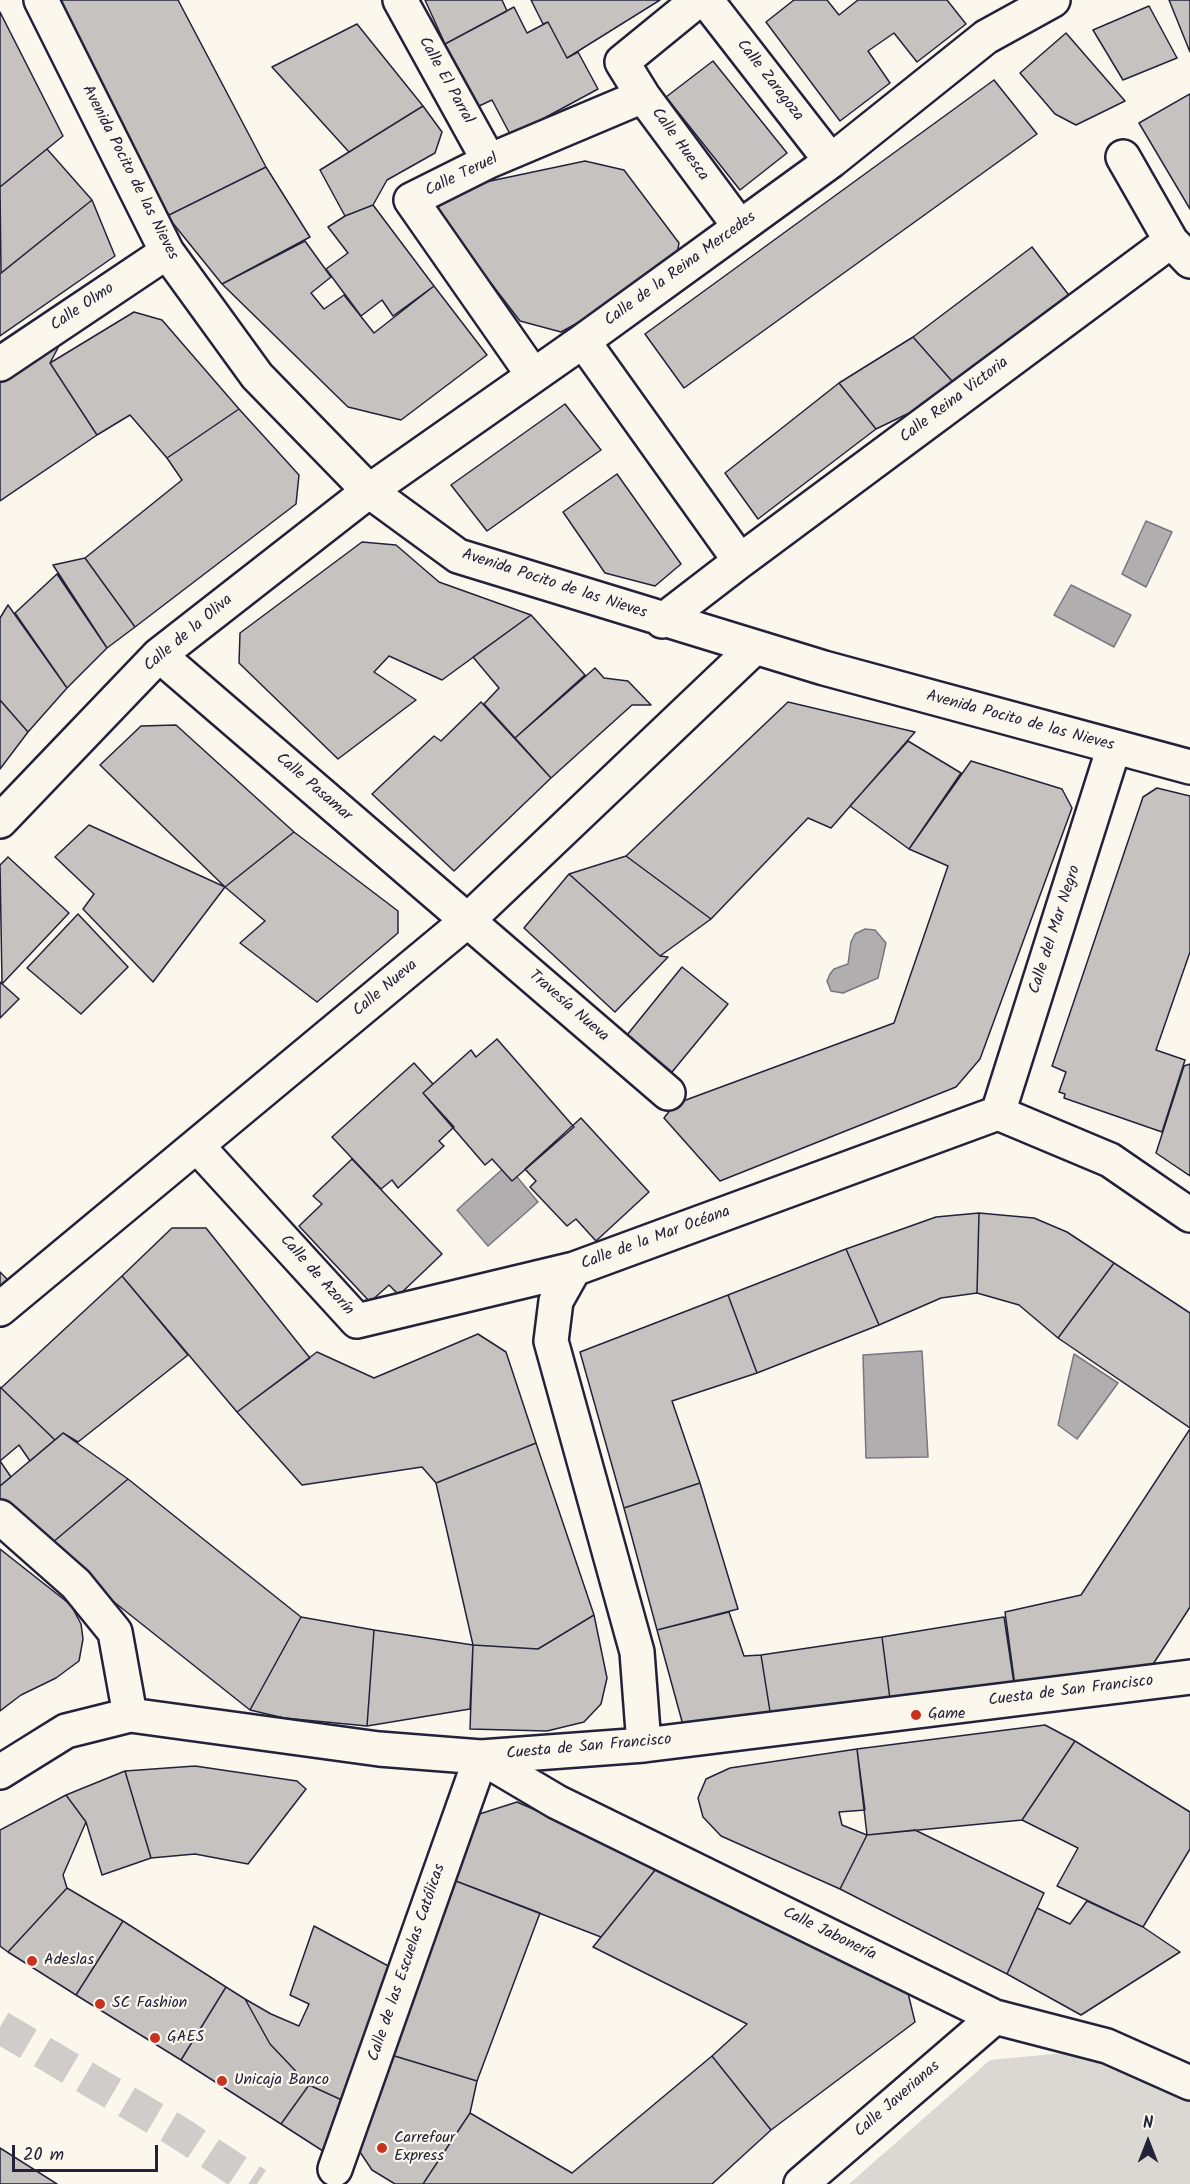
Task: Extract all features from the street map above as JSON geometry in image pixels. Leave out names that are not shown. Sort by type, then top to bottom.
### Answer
[{"type":"street","name":"Avenida Pocito de las Nieves","points":[[41,0],[167,252],[256,376],[369,491],[458,556],[754,648],[1190,767]]},
{"type":"street","name":"Calle El Parral","points":[[400,0],[489,162]]},
{"type":"street","name":"Calle Huesca","points":[[698,0],[622,62],[643,96],[740,227]]},
{"type":"street","name":"Calle Zaragoza","points":[[706,0],[831,162]]},
{"type":"street","name":"Calle de la Reina Mercedes","points":[[369,491],[584,341],[831,162],[986,37],[1035,4]]},
{"type":"street","name":"Calle Teruel","points":[[533,375],[411,200],[489,162],[643,96]]},
{"type":"street","points":[[1124,158],[1181,251]]},
{"type":"street","name":"Calle Reina Victoria","points":[[740,561],[1181,251]]},
{"type":"street","name":"Calle Olmo","points":[[0,364],[167,252]]},
{"type":"street","points":[[584,341],[740,561],[662,621]]},
{"type":"street","name":"Calle de la Oliva","points":[[0,821],[159,655],[369,491]]},
{"type":"street","name":"Calle Nueva","points":[[0,1310],[467,921],[754,648]]},
{"type":"street","name":"Calle Pasamar","points":[[159,655],[467,921]]},
{"type":"street","name":"Calle del Mar Negro","points":[[998,1113],[1114,747]]},
{"type":"street","name":"Travesía Nueva","points":[[467,921],[668,1094]]},
{"type":"street","points":[[998,1113],[1110,1160],[1190,1215]]},
{"type":"street","name":"Calle de la Mar Océana","points":[[644,1745],[637,1652],[551,1341],[556,1301],[574,1269],[998,1113]]},
{"type":"street","name":"Calle de Azorín","points":[[198,1147],[357,1321],[574,1269]]},
{"type":"street","points":[[0,1517],[76,1584],[115,1632],[130,1715]]},
{"type":"street","name":"Cuesta de San Francisco","points":[[0,1772],[66,1731],[130,1715],[378,1749],[481,1757],[644,1745],[1190,1677]]},
{"type":"street","name":"Calle Jabonería","points":[[481,1757],[557,1802],[995,2017],[1107,2046],[1190,2083]]},
{"type":"street","name":"Calle de las Escuelas Católicas","points":[[334,2169],[481,1757]]},
{"type":"street","name":"Calle Javerianas","points":[[801,2184],[995,2017]]},
{"type":"shaded area","points":[[1146,521],[1172,532],[1146,587],[1122,574]]},
{"type":"shaded area","points":[[1071,585],[1131,615],[1114,647],[1054,615]]},
{"type":"shaded area","points":[[865,929],[875,930],[886,943],[878,978],[843,993],[831,991],[827,981],[830,974],[834,969],[848,964],[851,942],[855,934]]},
{"type":"shaded area","points":[[507,1165],[538,1202],[488,1246],[457,1210]]},
{"type":"shaded area","points":[[922,1351],[928,1457],[866,1458],[863,1355]]},
{"type":"shaded area","points":[[1074,1354],[1118,1383],[1077,1439],[1058,1425]]},
{"type":"shaded area","points":[[1085,2051],[1190,2098],[1190,2184],[849,2184],[990,2060]]},
{"type":"building","points":[[55,0],[178,0],[266,167],[167,216]]},
{"type":"building","points":[[425,0],[502,0],[507,11],[445,44]]},
{"type":"building","points":[[531,0],[660,0],[567,58],[548,22],[543,24]]},
{"type":"building","points":[[794,0],[827,0],[839,15],[858,0],[947,0],[966,24],[917,62],[894,33],[868,51],[890,83],[840,121],[766,22]]},
{"type":"building","points":[[1169,0],[1190,0],[1190,52]]},
{"type":"building","points":[[1149,6],[1177,58],[1123,80],[1093,30]]},
{"type":"building","points":[[514,7],[527,33],[548,22],[567,58],[578,52],[598,89],[511,136],[492,100],[479,106],[445,44]]},
{"type":"building","points":[[0,12],[63,136],[0,187]]},
{"type":"building","points":[[357,24],[423,106],[349,152],[272,67]]},
{"type":"building","points":[[1066,33],[1125,101],[1076,125],[1055,114],[1020,73]]},
{"type":"building","points":[[713,61],[787,153],[740,190],[666,97]]},
{"type":"building","points":[[994,80],[1037,134],[684,388],[645,334]]},
{"type":"building","points":[[1190,94],[1190,209],[1139,123]]},
{"type":"building","points":[[423,106],[442,132],[435,153],[387,180],[373,205],[345,216],[320,170]]},
{"type":"building","points":[[47,149],[92,200],[1,273],[0,187]]},
{"type":"building","points":[[585,161],[624,170],[679,243],[674,270],[561,332],[520,321],[437,213],[443,191]]},
{"type":"building","points":[[266,167],[310,237],[222,284],[167,216]]},
{"type":"building","points":[[92,200],[115,256],[0,336],[0,274]]},
{"type":"building","points":[[373,205],[434,286],[393,316],[382,300],[361,316],[326,269],[348,253],[328,227],[345,216]]},
{"type":"building","points":[[305,241],[331,277],[311,293],[324,309],[344,295],[374,333],[434,286],[487,355],[401,420],[348,407],[222,284]]},
{"type":"building","points":[[1032,247],[1075,303],[959,389],[913,337]]},
{"type":"building","points":[[134,312],[162,320],[239,409],[167,458],[130,415],[97,435],[50,363]]},
{"type":"building","points":[[913,337],[959,389],[876,429],[839,383]]},
{"type":"building","points":[[61,342],[50,363],[97,435],[0,501],[0,378]]},
{"type":"building","points":[[839,383],[876,429],[758,519],[725,473]]},
{"type":"building","points":[[565,404],[601,450],[487,531],[451,485]]},
{"type":"building","points":[[239,409],[299,475],[296,504],[135,627],[85,558],[182,480],[167,458]]},
{"type":"building","points":[[617,474],[681,564],[655,586],[605,573],[563,512]]},
{"type":"building","points":[[362,542],[396,545],[439,582],[531,615],[442,680],[389,656],[374,672],[416,700],[338,759],[239,663],[240,633]]},
{"type":"building","points":[[85,558],[135,627],[107,648],[53,565]]},
{"type":"building","points":[[57,574],[107,648],[67,688],[15,613]]},
{"type":"building","points":[[8,605],[67,688],[28,732],[0,700],[0,618]]},
{"type":"building","points":[[531,615],[585,675],[515,738],[484,704],[499,688],[473,657]]},
{"type":"building","points":[[595,668],[604,678],[628,681],[651,705],[632,705],[551,778],[515,738]]},
{"type":"building","points":[[0,700],[28,732],[0,769]]},
{"type":"building","points":[[481,702],[551,778],[454,871],[372,794],[434,736],[441,741]]},
{"type":"building","points":[[788,702],[915,732],[831,828],[808,818],[711,919],[626,856]]},
{"type":"building","points":[[176,725],[294,832],[225,887],[100,765],[141,726]]},
{"type":"building","points":[[908,741],[961,773],[909,849],[850,806]]},
{"type":"building","points":[[971,761],[1062,789],[1072,808],[980,1059],[956,1087],[720,1181],[664,1118],[675,1104],[894,1023],[948,866],[909,849]]},
{"type":"building","points":[[1157,788],[1190,796],[1190,952],[1156,1050],[1185,1060],[1162,1132],[1064,1098],[1065,1094],[1059,1092],[1066,1072],[1052,1066],[1143,797]]},
{"type":"building","points":[[89,825],[225,887],[153,982],[83,909],[94,894],[55,857]]},
{"type":"building","points":[[294,832],[398,911],[398,933],[317,1002],[240,943],[265,921],[225,887]]},
{"type":"building","points":[[626,856],[711,919],[660,956],[569,874]]},
{"type":"building","points":[[8,857],[69,913],[2,984],[0,865]]},
{"type":"building","points":[[569,874],[660,956],[668,957],[615,1012],[524,928]]},
{"type":"building","points":[[78,914],[128,967],[81,1014],[27,968]]},
{"type":"building","points":[[682,967],[728,1004],[672,1072],[627,1035]]},
{"type":"building","points":[[0,982],[19,999],[0,1018]]},
{"type":"building","points":[[497,1039],[574,1127],[512,1181],[492,1159],[485,1165],[423,1093],[471,1050],[476,1057]]},
{"type":"building","points":[[414,1063],[433,1084],[423,1093],[454,1127],[439,1141],[444,1146],[398,1188],[392,1180],[381,1189],[332,1137]]},
{"type":"building","points":[[1190,1064],[1190,1176],[1156,1153],[1184,1066]]},
{"type":"building","points":[[581,1118],[649,1192],[596,1241],[576,1219],[567,1226],[530,1187],[536,1181],[525,1169]]},
{"type":"building","points":[[352,1159],[442,1254],[399,1295],[389,1285],[370,1302],[299,1226],[322,1204],[313,1196]]},
{"type":"building","points":[[979,1213],[977,1293],[941,1298],[879,1325],[846,1249],[936,1217]]},
{"type":"building","points":[[979,1213],[1034,1218],[1067,1232],[1114,1263],[1058,1338],[1019,1305],[977,1293]]},
{"type":"building","points":[[172,1228],[206,1228],[310,1358],[237,1412],[122,1276]]},
{"type":"building","points":[[846,1249],[879,1325],[757,1373],[728,1295]]},
{"type":"building","points":[[1114,1263],[1190,1313],[1190,1428],[1058,1338]]},
{"type":"building","points":[[0,1272],[8,1280],[0,1287]]},
{"type":"building","points":[[122,1276],[188,1355],[78,1442],[63,1433],[55,1440],[1,1388]]},
{"type":"building","points":[[728,1295],[757,1373],[672,1401],[700,1483],[624,1508],[580,1352]]},
{"type":"building","points":[[478,1334],[506,1352],[536,1443],[436,1483],[422,1467],[302,1485],[237,1412],[317,1352],[374,1378]]},
{"type":"building","points":[[0,1387],[55,1440],[30,1461],[19,1445],[0,1461]]},
{"type":"building","points":[[1190,1429],[1190,1607],[1148,1672],[1016,1693],[1005,1612],[1081,1595]]},
{"type":"building","points":[[63,1433],[128,1479],[46,1548],[0,1505],[0,1486]]},
{"type":"building","points":[[536,1443],[594,1615],[538,1649],[473,1645],[436,1483]]},
{"type":"building","points":[[0,1461],[11,1477],[0,1486]]},
{"type":"building","points":[[128,1479],[301,1617],[250,1710],[46,1548]]},
{"type":"building","points":[[700,1483],[738,1609],[657,1630],[624,1508]]},
{"type":"building","points":[[0,1549],[71,1605],[81,1624],[83,1639],[79,1661],[56,1678],[21,1695],[0,1711]]},
{"type":"building","points":[[729,1612],[744,1656],[761,1655],[772,1724],[683,1725],[657,1630]]},
{"type":"building","points":[[594,1615],[607,1678],[601,1704],[584,1722],[547,1731],[470,1729],[473,1645],[538,1649]]},
{"type":"building","points":[[301,1617],[374,1630],[367,1726],[284,1718],[250,1710]]},
{"type":"building","points":[[1004,1617],[1014,1684],[891,1707],[882,1637]]},
{"type":"building","points":[[374,1630],[473,1645],[470,1709],[367,1726]]},
{"type":"building","points":[[882,1637],[891,1707],[772,1724],[761,1655]]},
{"type":"building","points":[[1045,1725],[1075,1741],[1022,1820],[867,1835],[857,1749]]},
{"type":"building","points":[[1075,1741],[1190,1812],[1190,1849],[1143,1927],[1057,1886],[1078,1848],[1022,1820]]},
{"type":"building","points":[[857,1749],[865,1810],[839,1812],[842,1825],[867,1835],[840,1889],[721,1836],[703,1817],[698,1798],[706,1779],[730,1768]]},
{"type":"building","points":[[195,1766],[297,1781],[306,1789],[248,1864],[195,1854],[151,1858],[125,1771]]},
{"type":"building","points":[[125,1771],[151,1858],[102,1875],[86,1822],[66,1795]]},
{"type":"building","points":[[66,1795],[86,1822],[63,1875],[67,1888],[8,1952],[0,1946],[0,1830]]},
{"type":"building","points":[[517,1802],[660,1864],[601,1937],[448,1878],[470,1817]]},
{"type":"building","points":[[915,1830],[1044,1893],[1007,1974],[840,1889],[867,1835]]},
{"type":"building","points":[[660,1864],[908,1993],[915,2022],[771,2130],[712,2056],[747,2024],[593,1947]]},
{"type":"building","points":[[448,1878],[540,1913],[477,2081],[388,2054]]},
{"type":"building","points":[[67,1888],[123,1921],[76,1995],[8,1952]]},
{"type":"building","points":[[1087,1901],[1143,1927],[1180,1952],[1081,2015],[1007,1974],[1037,1908],[1070,1924]]},
{"type":"building","points":[[123,1921],[226,1987],[181,2060],[76,1995]]},
{"type":"building","points":[[314,1926],[392,1968],[344,2101],[309,2085],[270,2044],[245,1999],[299,2026],[309,2004],[290,1995]]},
{"type":"building","points":[[226,1987],[245,1999],[270,2044],[309,2085],[281,2124],[181,2060]]},
{"type":"building","points":[[388,2054],[477,2081],[470,2113],[423,2184],[395,2184],[372,2170],[356,2146]]},
{"type":"building","points":[[712,2056],[771,2130],[712,2184],[423,2184],[470,2113],[572,2173]]},
{"type":"building","points":[[309,2085],[344,2101],[326,2153],[281,2124]]},
{"type":"building","points":[[0,2148],[57,2184],[0,2184]]},
{"type":"tunnel","points":[[0,2027],[178,2132],[257,2184]]},
{"type":"place","name":"Game","points":[[916,1715]]},
{"type":"place","name":"Adeslas","points":[[32,1961]]},
{"type":"place","name":"SC Fashion","points":[[100,2004]]},
{"type":"place","name":"GAES","points":[[155,2038]]},
{"type":"place","name":"Unicaja Banco","points":[[222,2081]]},
{"type":"place","name":"Carrefour Express","points":[[382,2148]]}]
